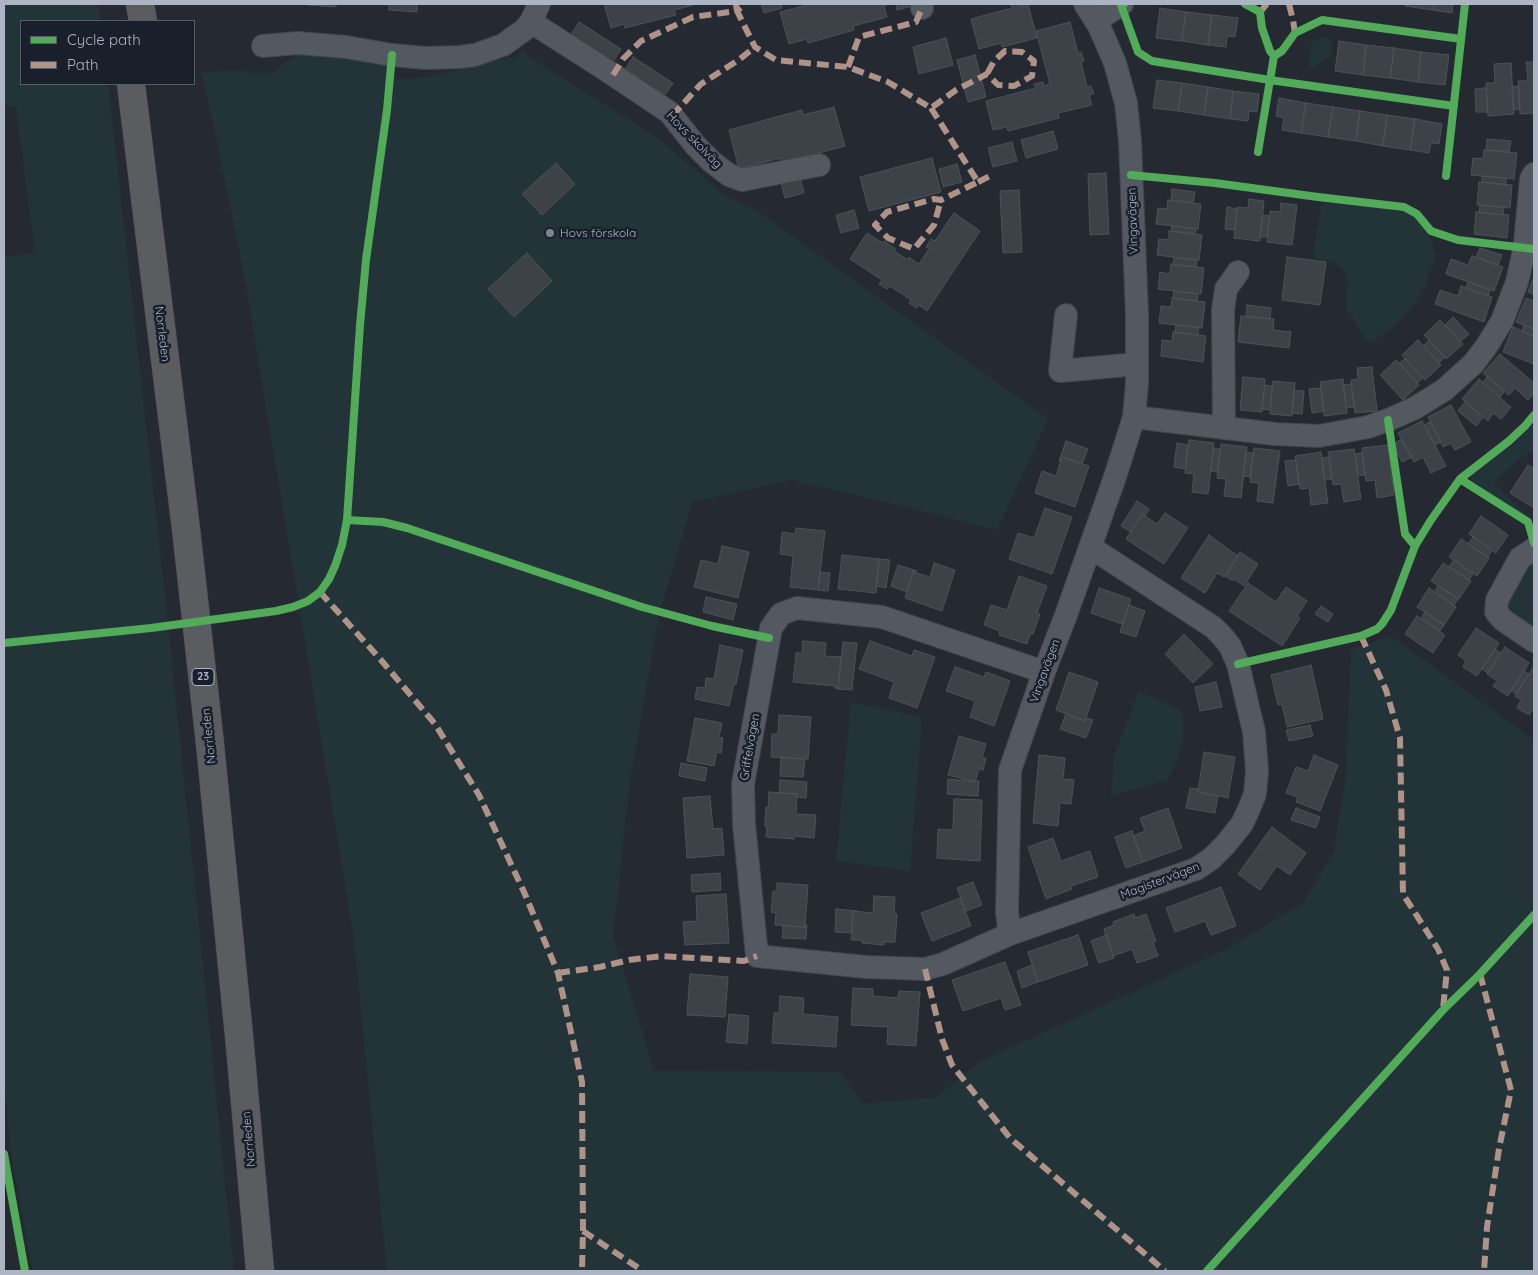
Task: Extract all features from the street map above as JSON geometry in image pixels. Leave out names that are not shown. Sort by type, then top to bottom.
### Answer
[{"type":"highway","points":[[122,4],[124,20]]},
{"type":"highway","points":[[140,4],[142,20]]},
{"type":"highway","name":"Norrleden","points":[[132,85],[210,744],[240,1036],[260,1271]]},
{"type":"highway","name":"Norrleden","points":[[150,85],[205,526],[279,1271]]},
{"type":"street","points":[[1090,12],[1122,4]]},
{"type":"street","name":"Vingavägen","points":[[1010,934],[1007,913],[1010,770],[1115,477],[1134,417],[1137,384],[1137,315],[1130,141],[1126,103],[1115,63],[1090,12]]},
{"type":"street","name":"Hovs skolväg","points":[[263,46],[298,43],[346,47],[392,55],[426,58],[475,55],[503,45],[524,30],[535,13],[603,68],[669,112],[701,151],[729,175],[742,180],[819,165]]},
{"type":"street","points":[[1134,417],[1275,434],[1319,436],[1350,431],[1388,420],[1416,408],[1444,390],[1473,364],[1502,321],[1517,282],[1522,260],[1531,179],[1534,174]]},
{"type":"street","points":[[1224,428],[1223,310],[1226,289],[1238,272]]},
{"type":"street","points":[[1066,314],[1060,370],[1137,364]]},
{"type":"street","name":"Magistervägen","points":[[1010,934],[1196,869],[1211,859],[1242,824],[1255,794],[1257,770],[1254,732],[1238,664],[1230,646],[1213,628],[1090,547]]},
{"type":"street","points":[[1534,550],[1520,558],[1497,600],[1496,612],[1503,620],[1534,641]]},
{"type":"street","name":"Griffelvägen","points":[[1010,934],[943,964],[925,969],[866,967],[757,956],[744,824],[743,784],[771,628],[781,614],[797,608],[882,617],[1044,672]]},
{"type":"shaded area","points":[[4,4],[98,4],[100,20],[20,20],[20,85],[108,85],[166,604],[234,1271],[33,1271],[13,1166],[4,1084],[4,257],[35,253],[16,107],[4,106]]},
{"type":"shaded area","points":[[1325,37],[1331,42],[1333,48],[1330,56],[1313,68],[1308,65],[1312,54],[1309,48],[1313,42]]},
{"type":"shaded area","points":[[524,51],[526,55],[658,138],[724,195],[760,213],[1048,419],[997,530],[792,480],[692,502],[659,615],[630,780],[613,936],[654,1071],[840,1072],[863,1104],[937,1097],[979,1062],[1229,948],[1304,902],[1334,851],[1346,776],[1351,650],[1391,636],[1534,740],[1534,1271],[387,1271],[354,938],[246,285],[201,72],[274,72],[286,62],[304,52],[381,61],[398,80],[433,76],[514,57]]},
{"type":"shaded area","points":[[1327,202],[1377,207],[1406,213],[1417,219],[1423,226],[1433,245],[1435,256],[1433,264],[1420,295],[1394,327],[1371,342],[1367,341],[1346,308],[1348,279],[1342,268],[1332,262],[1318,259],[1315,256],[1321,207]]},
{"type":"shaded area","points":[[1534,424],[1534,450],[1517,461],[1494,482],[1527,516],[1513,509],[1471,480],[1471,475],[1516,442]]},
{"type":"shaded area","points":[[1534,565],[1534,633],[1506,611],[1508,593],[1527,566]]},
{"type":"shaded area","points":[[1139,691],[1179,710],[1183,716],[1183,738],[1174,768],[1167,780],[1111,796],[1114,755]]},
{"type":"shaded area","points":[[851,702],[922,717],[910,871],[836,861]]},
{"type":"building","points":[[336,4],[336,7],[308,5]]},
{"type":"building","points":[[389,4],[417,4],[417,12],[389,10]]},
{"type":"building","points":[[604,4],[697,4],[674,10],[676,15],[625,28],[624,24],[611,28]]},
{"type":"building","points":[[761,4],[781,4],[782,8],[764,13]]},
{"type":"building","points":[[811,4],[887,4],[884,6],[887,17],[853,26],[854,30],[808,43],[807,39],[789,44],[780,12]]},
{"type":"building","points":[[896,4],[916,4],[916,5],[897,10]]},
{"type":"building","points":[[1020,4],[1020,6],[1028,4],[1037,38],[1002,47],[1001,43],[979,49],[971,19],[1012,8],[1011,5]]},
{"type":"building","points":[[1406,4],[1434,4],[1433,10],[1405,6]]},
{"type":"building","points":[[1434,4],[1453,4],[1452,13],[1433,10]]},
{"type":"building","points":[[1160,8],[1186,12],[1182,41],[1156,38]]},
{"type":"building","points":[[1186,12],[1212,15],[1208,45],[1182,41]]},
{"type":"building","points":[[1212,15],[1238,18],[1235,37],[1227,36],[1226,47],[1208,45]]},
{"type":"building","points":[[579,22],[621,49],[611,65],[569,38]]},
{"type":"building","points":[[1070,22],[1078,53],[1081,52],[1084,61],[1081,62],[1087,87],[1091,86],[1094,94],[1089,95],[1092,105],[1058,113],[1059,118],[1008,131],[1007,127],[993,130],[986,101],[1036,88],[1034,84],[1043,82],[1043,86],[1050,84],[1036,31]]},
{"type":"building","points":[[946,38],[953,65],[919,74],[913,47]]},
{"type":"building","points":[[1339,41],[1366,45],[1363,75],[1335,71]]},
{"type":"building","points":[[1366,45],[1394,48],[1390,78],[1363,75]]},
{"type":"building","points":[[1394,48],[1421,52],[1418,82],[1390,78]]},
{"type":"building","points":[[1421,52],[1449,55],[1445,85],[1418,82]]},
{"type":"building","points":[[975,55],[986,97],[968,102],[957,60]]},
{"type":"building","points":[[633,57],[673,83],[662,99],[623,73]]},
{"type":"building","points":[[1526,62],[1534,62],[1534,113],[1520,114],[1518,81],[1528,81]]},
{"type":"building","points":[[1511,63],[1514,114],[1488,116],[1486,83],[1495,83],[1494,64]]},
{"type":"building","points":[[1157,80],[1182,83],[1178,111],[1153,108]]},
{"type":"building","points":[[1182,83],[1208,87],[1204,115],[1178,111]]},
{"type":"building","points":[[1519,86],[1520,109],[1513,110],[1512,87]]},
{"type":"building","points":[[1208,87],[1233,91],[1230,119],[1204,115]]},
{"type":"building","points":[[1486,88],[1488,112],[1476,112],[1475,89]]},
{"type":"building","points":[[1233,91],[1259,94],[1257,112],[1249,111],[1248,121],[1230,119]]},
{"type":"building","points":[[1279,98],[1306,103],[1301,133],[1282,130],[1284,118],[1276,116]]},
{"type":"building","points":[[1306,103],[1333,107],[1328,137],[1301,133]]},
{"type":"building","points":[[834,107],[845,146],[781,163],[780,158],[739,169],[729,130],[802,110],[803,115]]},
{"type":"building","points":[[1333,107],[1360,111],[1356,141],[1328,137]]},
{"type":"building","points":[[1360,111],[1387,115],[1383,146],[1356,141]]},
{"type":"building","points":[[1387,115],[1415,119],[1410,150],[1383,146]]},
{"type":"building","points":[[1415,119],[1442,124],[1439,144],[1431,143],[1429,153],[1410,150]]},
{"type":"building","points":[[1053,131],[1058,149],[1026,158],[1021,140]]},
{"type":"building","points":[[1487,139],[1511,141],[1509,152],[1486,150]]},
{"type":"building","points":[[1012,142],[1017,161],[993,167],[988,148]]},
{"type":"building","points":[[1484,150],[1517,153],[1514,179],[1471,175],[1473,158],[1483,159]]},
{"type":"building","points":[[932,158],[941,192],[869,211],[860,177]]},
{"type":"building","points":[[556,163],[575,184],[542,215],[522,194]]},
{"type":"building","points":[[957,164],[962,182],[943,187],[939,169]]},
{"type":"building","points":[[1106,173],[1109,234],[1090,235],[1088,174]]},
{"type":"building","points":[[1482,176],[1506,178],[1506,185],[1482,182]]},
{"type":"building","points":[[800,178],[804,193],[785,198],[781,183]]},
{"type":"building","points":[[1479,182],[1512,185],[1510,208],[1477,205]]},
{"type":"building","points":[[1172,189],[1195,192],[1193,203],[1171,200]]},
{"type":"building","points":[[1019,190],[1022,252],[1003,253],[1000,191]]},
{"type":"building","points":[[1249,199],[1264,201],[1260,241],[1234,238],[1237,207],[1248,208]]},
{"type":"building","points":[[1168,200],[1201,204],[1198,229],[1156,224],[1158,208],[1167,209]]},
{"type":"building","points":[[1281,203],[1297,205],[1292,245],[1267,242],[1270,211],[1280,212]]},
{"type":"building","points":[[1480,205],[1504,207],[1503,215],[1479,212]]},
{"type":"building","points":[[1227,207],[1237,209],[1235,230],[1225,229]]},
{"type":"building","points":[[854,210],[859,228],[841,233],[836,215]]},
{"type":"building","points":[[1476,212],[1509,215],[1507,238],[1474,234]]},
{"type":"building","points":[[954,213],[980,231],[927,311],[919,305],[917,308],[909,303],[911,300],[890,286],[887,289],[879,284],[882,280],[850,259],[867,233],[883,243],[884,241],[896,249],[894,251],[908,260],[909,257],[919,264],[929,249],[926,247],[931,239],[935,241]]},
{"type":"building","points":[[1263,215],[1270,216],[1267,237],[1260,237]]},
{"type":"building","points":[[1172,226],[1196,229],[1195,234],[1171,231]]},
{"type":"building","points":[[1169,231],[1202,235],[1199,260],[1157,255],[1159,239],[1169,240]]},
{"type":"building","points":[[1480,248],[1502,255],[1498,265],[1476,257]]},
{"type":"building","points":[[527,253],[552,281],[514,317],[488,289]]},
{"type":"building","points":[[1472,256],[1503,267],[1494,291],[1446,274],[1451,259],[1468,265]]},
{"type":"building","points":[[1287,257],[1326,262],[1320,305],[1282,300]]},
{"type":"building","points":[[1174,258],[1197,260],[1196,267],[1173,265]]},
{"type":"building","points":[[1171,264],[1204,268],[1201,294],[1158,289],[1160,272],[1170,274]]},
{"type":"building","points":[[1534,277],[1534,294],[1528,292]]},
{"type":"building","points":[[1468,282],[1490,290],[1488,296],[1466,288]]},
{"type":"building","points":[[1461,286],[1492,297],[1484,322],[1435,304],[1440,290],[1458,296]]},
{"type":"building","points":[[1174,291],[1198,294],[1197,301],[1173,298]]},
{"type":"building","points":[[1172,298],[1205,302],[1202,328],[1159,323],[1161,306],[1171,307]]},
{"type":"building","points":[[1526,298],[1534,301],[1534,329],[1516,322]]},
{"type":"building","points":[[1247,305],[1271,308],[1270,319],[1246,317]]},
{"type":"building","points":[[1241,316],[1274,319],[1273,330],[1291,332],[1289,348],[1238,342]]},
{"type":"building","points":[[1453,317],[1469,334],[1460,342],[1445,325]]},
{"type":"building","points":[[1440,320],[1463,344],[1446,359],[1424,335]]},
{"type":"building","points":[[1176,325],[1199,327],[1198,335],[1175,332]]},
{"type":"building","points":[[1524,325],[1534,329],[1534,336],[1522,331]]},
{"type":"building","points":[[1513,327],[1534,336],[1534,364],[1503,352]]},
{"type":"building","points":[[1173,332],[1206,336],[1203,362],[1161,356],[1162,340],[1172,341]]},
{"type":"building","points":[[1418,340],[1441,365],[1425,380],[1402,355]]},
{"type":"building","points":[[1429,340],[1445,357],[1439,363],[1423,346]]},
{"type":"building","points":[[1500,354],[1534,383],[1534,393],[1528,400],[1515,388],[1509,395],[1483,373]]},
{"type":"building","points":[[1405,359],[1423,378],[1417,383],[1399,363]]},
{"type":"building","points":[[1396,360],[1419,385],[1403,400],[1380,375]]},
{"type":"building","points":[[1372,367],[1377,411],[1355,413],[1351,380],[1358,379],[1357,368]]},
{"type":"building","points":[[1243,377],[1265,379],[1262,412],[1240,410]]},
{"type":"building","points":[[1487,377],[1505,391],[1500,397],[1483,383]]},
{"type":"building","points":[[1343,379],[1347,413],[1324,416],[1320,382]]},
{"type":"building","points":[[1479,379],[1511,407],[1501,419],[1493,413],[1488,421],[1462,399]]},
{"type":"building","points":[[1273,381],[1295,383],[1292,416],[1270,414]]},
{"type":"building","points":[[1351,384],[1354,407],[1346,408],[1343,385]]},
{"type":"building","points":[[1265,385],[1272,386],[1270,410],[1262,409]]},
{"type":"building","points":[[1321,388],[1324,411],[1312,413],[1309,389]]},
{"type":"building","points":[[1294,390],[1304,391],[1302,414],[1292,413]]},
{"type":"building","points":[[1465,402],[1483,417],[1476,426],[1458,411]]},
{"type":"building","points":[[1451,405],[1471,442],[1455,450],[1451,443],[1443,447],[1428,417]]},
{"type":"building","points":[[1422,421],[1446,466],[1431,473],[1423,457],[1414,462],[1398,433]]},
{"type":"building","points":[[1430,422],[1441,442],[1435,445],[1424,425]]},
{"type":"building","points":[[1402,439],[1412,457],[1402,462],[1393,444]]},
{"type":"building","points":[[1189,440],[1214,443],[1208,494],[1192,492],[1194,474],[1185,473]]},
{"type":"building","points":[[1066,441],[1088,449],[1082,464],[1062,457],[1061,461],[1059,461]]},
{"type":"building","points":[[1177,443],[1188,445],[1185,469],[1174,467]]},
{"type":"building","points":[[1221,444],[1247,447],[1241,498],[1224,496],[1226,479],[1217,478]]},
{"type":"building","points":[[1388,445],[1394,495],[1377,498],[1375,480],[1366,481],[1362,448]]},
{"type":"building","points":[[1213,448],[1220,449],[1217,472],[1211,471]]},
{"type":"building","points":[[1254,448],[1280,451],[1273,503],[1257,501],[1259,483],[1250,482]]},
{"type":"building","points":[[1354,449],[1361,499],[1344,502],[1341,484],[1333,485],[1328,452]]},
{"type":"building","points":[[1246,452],[1253,453],[1250,477],[1243,476]]},
{"type":"building","points":[[1321,452],[1328,503],[1311,505],[1309,488],[1300,489],[1295,456]]},
{"type":"building","points":[[1362,453],[1365,475],[1358,476],[1355,454]]},
{"type":"building","points":[[1062,457],[1089,466],[1075,507],[1035,493],[1042,471],[1056,476]]},
{"type":"building","points":[[1329,457],[1332,479],[1324,480],[1322,458]]},
{"type":"building","points":[[1296,460],[1299,484],[1288,486],[1285,461]]},
{"type":"building","points":[[1528,465],[1534,469],[1534,508],[1510,493]]},
{"type":"building","points":[[1137,501],[1149,509],[1145,516],[1142,514],[1131,532],[1121,526]]},
{"type":"building","points":[[1045,508],[1072,517],[1052,574],[1009,559],[1018,533],[1034,538]]},
{"type":"building","points":[[1165,513],[1188,528],[1164,564],[1126,539],[1142,514],[1157,524]]},
{"type":"building","points":[[1481,516],[1508,535],[1496,553],[1469,534]]},
{"type":"building","points":[[796,528],[825,531],[818,590],[790,587],[793,556],[780,554],[782,532],[795,534]]},
{"type":"building","points":[[1209,535],[1238,556],[1224,577],[1217,573],[1205,593],[1181,578]]},
{"type":"building","points":[[1473,537],[1492,550],[1488,557],[1468,544]]},
{"type":"building","points":[[1461,539],[1489,558],[1477,576],[1449,557]]},
{"type":"building","points":[[722,546],[749,552],[738,598],[694,587],[701,560],[718,564]]},
{"type":"building","points":[[1240,552],[1258,564],[1244,586],[1234,579],[1233,581],[1225,576]]},
{"type":"building","points":[[842,555],[879,559],[876,593],[838,589]]},
{"type":"building","points":[[879,559],[890,560],[886,588],[876,586]]},
{"type":"building","points":[[1454,560],[1473,574],[1469,580],[1449,567]]},
{"type":"building","points":[[934,563],[955,570],[942,611],[905,598],[913,572],[930,577]]},
{"type":"building","points":[[1443,563],[1471,581],[1459,599],[1431,581]]},
{"type":"building","points":[[898,565],[917,571],[913,572],[907,592],[891,586]]},
{"type":"building","points":[[820,572],[830,573],[828,591],[818,590]]},
{"type":"building","points":[[1019,576],[1047,586],[1037,613],[1040,614],[1033,634],[1030,634],[1027,644],[999,635],[1000,631],[984,625],[991,605],[1007,610]]},
{"type":"building","points":[[1248,583],[1276,602],[1286,587],[1307,601],[1297,616],[1300,618],[1282,646],[1229,611]]},
{"type":"building","points":[[1438,586],[1458,599],[1454,605],[1434,592]]},
{"type":"building","points":[[1099,588],[1131,599],[1122,624],[1091,613]]},
{"type":"building","points":[[1429,588],[1456,607],[1444,625],[1417,607]]},
{"type":"building","points":[[706,597],[737,604],[733,620],[703,612]]},
{"type":"building","points":[[1129,605],[1145,611],[1136,637],[1120,632]]},
{"type":"building","points":[[1321,606],[1333,614],[1328,622],[1315,614]]},
{"type":"building","points":[[1425,612],[1444,625],[1440,631],[1421,618]]},
{"type":"building","points":[[1417,616],[1445,635],[1433,653],[1405,634]]},
{"type":"building","points":[[1476,628],[1499,643],[1477,676],[1463,667],[1466,661],[1458,655]]},
{"type":"building","points":[[1184,634],[1213,664],[1193,683],[1165,654]]},
{"type":"building","points":[[803,641],[826,643],[825,656],[841,657],[838,689],[835,686],[793,682],[796,653],[802,653]]},
{"type":"building","points":[[870,641],[912,656],[914,650],[935,657],[917,708],[889,698],[894,682],[859,669]]},
{"type":"building","points":[[843,642],[857,643],[852,690],[838,689]]},
{"type":"building","points":[[720,645],[743,650],[729,706],[695,699],[697,687],[705,688],[706,678],[714,679]]},
{"type":"building","points":[[1505,647],[1529,663],[1508,696],[1493,686],[1497,681],[1487,674]]},
{"type":"building","points":[[1495,649],[1501,653],[1488,673],[1482,669]]},
{"type":"building","points":[[1311,665],[1323,719],[1287,727],[1282,704],[1278,705],[1271,675]]},
{"type":"building","points":[[955,667],[984,677],[986,672],[1010,681],[994,726],[970,717],[975,701],[946,691]]},
{"type":"building","points":[[1533,668],[1534,707],[1529,715],[1517,708],[1521,700],[1515,696]]},
{"type":"building","points":[[1524,671],[1529,674],[1516,694],[1511,690]]},
{"type":"building","points":[[1069,672],[1098,682],[1085,721],[1056,710]]},
{"type":"building","points":[[1216,682],[1222,707],[1200,711],[1195,687]]},
{"type":"building","points":[[1066,714],[1085,721],[1086,718],[1093,720],[1086,738],[1060,729]]},
{"type":"building","points":[[779,715],[811,717],[808,759],[771,757],[772,734],[778,734]]},
{"type":"building","points":[[695,718],[722,723],[719,737],[723,738],[721,753],[717,752],[714,766],[687,761]]},
{"type":"building","points":[[1310,725],[1313,736],[1289,741],[1286,730]]},
{"type":"building","points":[[959,736],[986,744],[982,758],[986,758],[983,770],[979,769],[975,782],[948,775]]},
{"type":"building","points":[[1204,752],[1235,757],[1228,798],[1198,792]]},
{"type":"building","points":[[1039,755],[1065,758],[1063,779],[1074,780],[1071,804],[1060,803],[1058,826],[1033,823]]},
{"type":"building","points":[[1314,755],[1338,765],[1320,811],[1296,802],[1298,797],[1286,793],[1296,767],[1308,771]]},
{"type":"building","points":[[781,758],[805,759],[803,777],[780,776]]},
{"type":"building","points":[[681,763],[707,768],[705,781],[679,776]]},
{"type":"building","points":[[948,779],[979,781],[978,796],[947,794]]},
{"type":"building","points":[[780,780],[807,782],[806,798],[797,797],[797,794],[779,793]]},
{"type":"building","points":[[1190,788],[1198,789],[1198,792],[1218,796],[1215,813],[1186,808]]},
{"type":"building","points":[[769,792],[797,794],[796,814],[816,815],[814,838],[794,836],[794,839],[766,837],[766,807],[768,808]]},
{"type":"building","points":[[710,796],[713,829],[722,828],[724,855],[687,858],[683,798]]},
{"type":"building","points":[[954,799],[982,800],[980,861],[937,858],[938,829],[953,830]]},
{"type":"building","points":[[1168,808],[1182,848],[1143,862],[1133,836],[1145,831],[1140,818]]},
{"type":"building","points":[[1296,808],[1320,817],[1316,828],[1291,820]]},
{"type":"building","points":[[1272,827],[1306,853],[1290,875],[1277,866],[1260,890],[1238,874]]},
{"type":"building","points":[[1132,831],[1143,862],[1126,868],[1115,837]]},
{"type":"building","points":[[1053,838],[1061,861],[1090,851],[1098,877],[1071,886],[1072,889],[1046,899],[1028,847]]},
{"type":"building","points":[[720,873],[721,890],[692,892],[691,875]]},
{"type":"building","points":[[973,882],[982,905],[966,911],[957,888]]},
{"type":"building","points":[[777,883],[808,885],[805,927],[775,925],[776,913],[771,912],[773,891],[777,891]]},
{"type":"building","points":[[1221,887],[1236,926],[1211,935],[1205,921],[1175,932],[1166,908]]},
{"type":"building","points":[[726,894],[729,943],[685,945],[683,922],[697,921],[696,896]]},
{"type":"building","points":[[874,896],[895,897],[894,914],[897,914],[895,942],[884,942],[884,945],[862,943],[862,940],[851,940],[853,911],[873,913]]},
{"type":"building","points":[[960,898],[971,926],[932,941],[921,913]]},
{"type":"building","points":[[836,909],[857,911],[853,911],[852,933],[835,932]]},
{"type":"building","points":[[1134,914],[1135,918],[1146,914],[1156,941],[1153,942],[1158,956],[1137,963],[1132,949],[1113,956],[1104,929],[1114,925],[1113,922]]},
{"type":"building","points":[[807,925],[806,939],[782,938],[783,926],[805,927]]},
{"type":"building","points":[[1078,935],[1088,965],[1038,982],[1028,952]]},
{"type":"building","points":[[1106,935],[1114,958],[1099,963],[1091,941]]},
{"type":"building","points":[[1005,962],[1021,1005],[1005,1010],[1001,998],[963,1011],[952,980]]},
{"type":"building","points":[[1032,965],[1038,982],[1022,988],[1017,971]]},
{"type":"building","points":[[690,974],[728,977],[725,1017],[687,1015]]},
{"type":"building","points":[[853,988],[873,989],[873,996],[898,998],[899,991],[920,992],[916,1046],[887,1044],[888,1027],[851,1025]]},
{"type":"building","points":[[780,996],[804,998],[803,1014],[838,1017],[836,1047],[772,1043],[774,1013],[779,1013]]},
{"type":"building","points":[[729,1014],[749,1016],[747,1044],[726,1042]]},
{"type":"marked path","points":[[736,4],[737,11],[745,4]]},
{"type":"marked path","points":[[1260,12],[1267,4]]},
{"type":"marked path","points":[[1289,4],[1295,33]]},
{"type":"marked path","points":[[848,67],[859,37],[916,22],[922,8]]},
{"type":"marked path","points":[[613,75],[623,59],[641,41],[693,17],[737,11],[755,47],[776,60],[848,67],[888,82],[931,108],[956,90],[987,74],[998,85],[1014,86],[1032,76],[1034,61],[1022,52],[1005,51],[994,61],[987,74]]},
{"type":"marked path","points":[[672,116],[701,84],[755,47]]},
{"type":"marked path","points":[[931,108],[978,182],[941,200],[934,199],[887,212],[875,225],[888,238],[914,249],[934,225],[941,200]]},
{"type":"marked path","points":[[978,182],[990,176]]},
{"type":"marked path","points":[[320,592],[435,724],[479,795],[524,892],[558,973],[582,1082],[582,1271]]},
{"type":"marked path","points":[[1361,636],[1386,690],[1400,738],[1403,894],[1438,949],[1447,970],[1443,1009]]},
{"type":"marked path","points":[[558,973],[662,956],[744,961],[757,956]]},
{"type":"marked path","points":[[925,969],[942,1039],[952,1065],[1010,1138],[1165,1271]]},
{"type":"marked path","points":[[1480,974],[1511,1090],[1499,1149],[1487,1227],[1484,1271]]},
{"type":"marked path","points":[[583,1231],[643,1271]]},
{"type":"cycle path","points":[[1124,4],[1121,5],[1138,52],[1152,61],[1454,106]]},
{"type":"cycle path","points":[[1245,4],[1260,12],[1262,28],[1270,51],[1274,56]]},
{"type":"cycle path","points":[[1446,176],[1465,4]]},
{"type":"cycle path","points":[[1258,152],[1274,56],[1282,51],[1295,33],[1322,20],[1461,39]]},
{"type":"cycle path","points":[[4,643],[151,628],[276,611],[308,601],[320,592],[329,579],[342,545],[347,520],[366,260],[387,110],[392,55]]},
{"type":"cycle path","points":[[1131,175],[1215,183],[1404,207],[1417,214],[1431,231],[1458,240],[1534,249]]},
{"type":"cycle path","points":[[1238,664],[1361,636],[1377,629],[1391,610],[1415,546],[1460,479],[1509,441],[1534,415]]},
{"type":"cycle path","points":[[1388,420],[1405,534],[1415,546]]},
{"type":"cycle path","points":[[1460,479],[1528,522],[1534,543]]},
{"type":"cycle path","points":[[347,520],[383,522],[407,528],[642,607],[712,626],[769,638]]},
{"type":"cycle path","points":[[1207,1271],[1443,1010],[1480,974],[1534,915]]},
{"type":"cycle path","points":[[4,1154],[25,1271]]},
{"type":"place","name":"Hovs förskola","points":[[550,233]]}]
